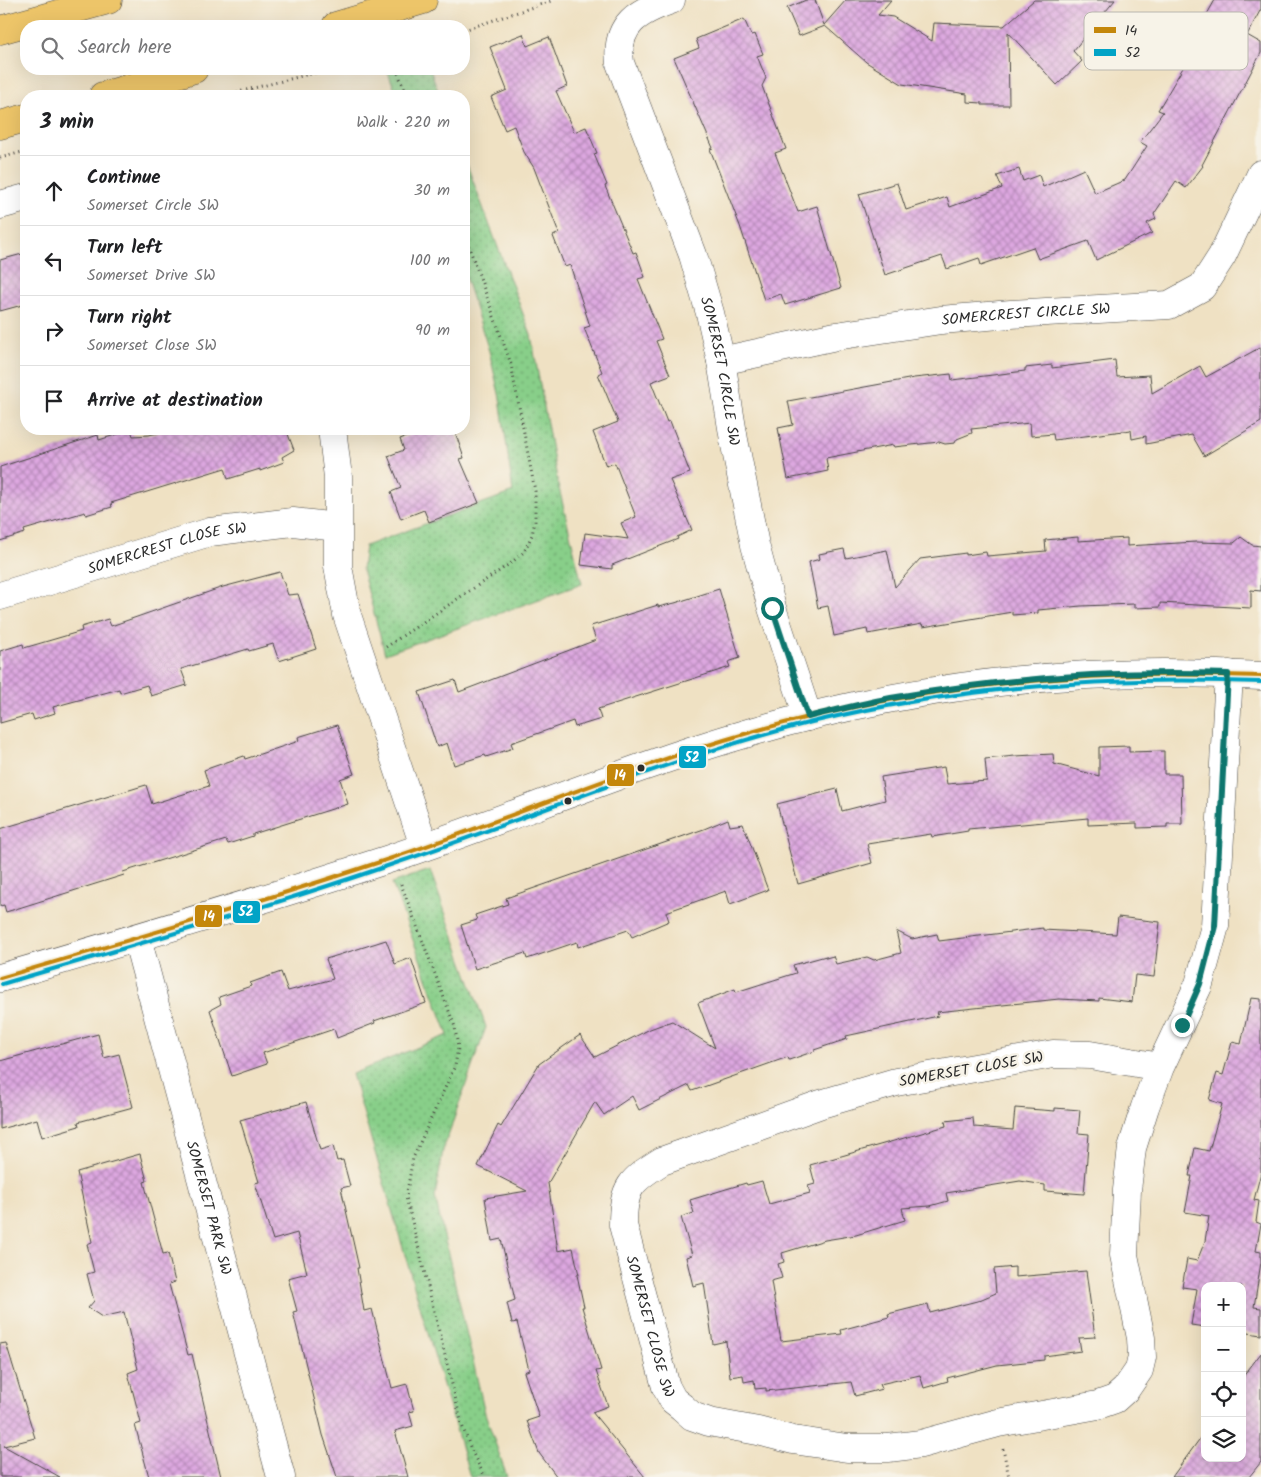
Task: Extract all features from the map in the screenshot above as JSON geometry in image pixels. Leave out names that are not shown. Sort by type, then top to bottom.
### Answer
[{"type":"main road","points":[[36,20],[108,0]]},
{"type":"main road","points":[[356,20],[423,0]]},
{"type":"main road","points":[[0,30],[20,24]]},
{"type":"main road","points":[[123,90],[174,75]]},
{"type":"main road","points":[[0,124],[20,119]]},
{"type":"street","name":"SOMERSET CIRCLE SW","points":[[671,0],[648,8],[632,19],[624,32],[619,53],[620,63],[693,255],[721,361],[734,440],[755,545],[772,608],[808,717]]},
{"type":"street","name":"SOMERCREST CIRCLE SW","points":[[721,361],[836,336],[942,320],[1169,305],[1202,287],[1222,256],[1261,174]]},
{"type":"street","points":[[0,205],[20,200]]},
{"type":"street","points":[[333,435],[338,477],[337,527],[341,584],[347,615],[424,846]]},
{"type":"street","name":"SOMERCREST CLOSE SW","points":[[0,596],[210,532],[293,522],[337,527]]},
{"type":"street","points":[[0,978],[137,938],[391,858],[693,750],[808,717],[895,697],[1028,679],[1092,674],[1228,674],[1261,676]]},
{"type":"street","name":"SOMERSET CLOSE SW","points":[[1160,1068],[1090,1055],[1053,1054],[896,1082],[784,1118],[662,1161],[645,1171],[631,1184],[623,1204],[623,1225],[666,1388],[673,1400],[692,1416],[709,1422],[793,1440],[847,1448],[872,1448],[921,1444],[998,1423],[1098,1405],[1115,1399],[1126,1389],[1139,1370],[1142,1357],[1141,1338],[1124,1255],[1127,1190],[1132,1148],[1145,1106],[1160,1068],[1200,984],[1215,926],[1228,674]]},
{"type":"street","name":"SOMERSET PARK SW","points":[[137,938],[281,1477]]},
{"type":"path","points":[[470,28],[554,0]]},
{"type":"path","points":[[246,90],[306,75]]},
{"type":"path","points":[[399,75],[405,90]]},
{"type":"path","points":[[0,158],[20,153]]},
{"type":"path","points":[[360,656],[383,649],[511,563],[524,552],[532,535],[535,521],[535,491],[511,364],[470,250]]},
{"type":"path","points":[[391,858],[455,1027],[458,1048],[454,1066],[413,1158],[406,1197],[462,1425],[472,1452],[485,1477]]},
{"type":"green space","points":[[389,75],[432,75],[438,90],[395,90]]},
{"type":"green space","points":[[470,173],[531,335],[558,484],[582,584],[385,654],[362,569],[365,546],[513,492],[500,398],[489,351],[470,292]]},
{"type":"green space","points":[[430,870],[486,1027],[443,1150],[435,1197],[485,1413],[507,1477],[470,1477],[352,1074],[448,1035],[392,883]]},
{"type":"building","points":[[806,0],[815,0],[824,25],[846,0],[891,0],[878,15],[893,17],[932,41],[934,23],[1004,26],[1034,0],[1115,0],[1105,12],[1084,12],[1084,38],[1073,51],[1082,61],[1057,85],[1008,32],[1009,105],[982,105],[982,103],[967,102],[967,94],[902,84],[866,62],[825,26],[799,36],[787,8]]},
{"type":"building","points":[[1215,0],[1261,0],[1261,9],[1248,33],[1248,12],[1208,12]]},
{"type":"building","points":[[744,19],[751,35],[755,34],[763,54],[757,56],[766,78],[762,86],[786,149],[775,153],[798,212],[817,206],[841,288],[785,305],[781,294],[764,300],[740,226],[710,149],[713,148],[674,58],[699,48],[696,39]]},
{"type":"building","points":[[523,34],[527,46],[549,37],[567,86],[556,91],[574,132],[586,127],[597,153],[594,154],[607,185],[605,186],[633,253],[636,252],[645,277],[638,279],[662,339],[656,341],[670,375],[651,382],[667,422],[670,421],[690,473],[670,480],[692,530],[677,537],[678,539],[612,565],[612,569],[581,565],[585,533],[628,539],[621,523],[636,517],[615,463],[606,466],[593,432],[618,422],[598,374],[602,372],[584,328],[590,326],[570,265],[565,267],[553,236],[559,233],[534,168],[524,152],[514,126],[505,130],[491,97],[507,90],[490,47]]},
{"type":"building","points":[[1248,36],[1261,43],[1261,53],[1203,166],[1186,188],[1176,181],[1154,214],[1156,219],[1147,223],[1152,233],[1096,260],[1088,241],[1038,259],[1033,247],[981,265],[979,258],[947,269],[942,256],[885,275],[859,194],[897,183],[906,210],[947,197],[950,207],[1002,188],[997,176],[1019,169],[1023,181],[1039,175],[1043,187],[1084,169],[1095,193],[1125,180],[1147,146],[1140,142],[1163,112],[1158,110],[1182,70],[1248,70]]},
{"type":"building","points":[[20,255],[20,306],[0,311],[0,260]]},
{"type":"building","points":[[1261,347],[1261,422],[1204,456],[1192,435],[1146,444],[1146,436],[1132,439],[1131,430],[1054,440],[1053,434],[1031,436],[1030,423],[971,429],[972,433],[957,439],[955,443],[945,444],[939,442],[894,447],[893,445],[826,458],[828,471],[788,479],[778,428],[793,425],[788,401],[914,378],[951,374],[952,380],[1025,371],[1025,368],[1052,365],[1052,368],[1115,360],[1117,377],[1150,375],[1152,393],[1200,366],[1206,377]]},
{"type":"building","points":[[98,435],[99,440],[115,435],[288,435],[294,450],[282,457],[284,462],[260,471],[260,469],[228,479],[225,468],[111,503],[112,507],[86,515],[85,512],[24,530],[25,533],[0,541],[0,467]]},
{"type":"building","points":[[411,435],[456,435],[464,458],[460,459],[479,503],[429,522],[424,510],[401,519],[391,492],[401,488],[388,456],[404,450],[400,439]]},
{"type":"building","points":[[1078,537],[1078,541],[1127,538],[1127,546],[1196,542],[1234,543],[1241,537],[1252,545],[1261,546],[1261,591],[1251,590],[1251,608],[1160,603],[1160,607],[1134,608],[1134,604],[1081,606],[1038,610],[1038,613],[1012,615],[1012,612],[923,627],[922,624],[868,634],[867,629],[834,636],[828,606],[818,608],[809,562],[820,559],[819,554],[844,549],[846,558],[887,550],[895,587],[920,559],[966,553],[966,555],[986,552],[987,556],[1046,551],[1045,540]]},
{"type":"building","points":[[280,572],[288,595],[298,594],[316,649],[279,661],[273,644],[249,651],[248,649],[181,669],[187,685],[151,696],[147,685],[120,693],[119,689],[53,707],[55,713],[34,720],[32,714],[0,723],[0,651],[23,644],[24,648],[82,631],[81,627],[108,619],[111,626],[223,587]]},
{"type":"building","points":[[719,589],[740,658],[728,662],[730,667],[598,709],[601,719],[575,727],[573,721],[511,743],[513,748],[486,757],[485,755],[454,765],[447,743],[437,747],[419,692],[455,680],[459,692],[596,640],[591,626],[658,605],[658,607],[675,603]]},
{"type":"building","points":[[337,725],[354,774],[340,779],[348,804],[253,834],[253,836],[228,844],[226,840],[123,872],[124,875],[6,912],[4,905],[0,906],[0,829],[146,785],[152,804],[209,786],[204,770],[244,756],[245,759],[299,741],[298,737]]},
{"type":"building","points":[[1129,746],[1129,752],[1164,751],[1164,774],[1181,774],[1182,824],[1167,824],[1167,827],[1137,828],[1137,823],[1088,825],[1088,818],[968,829],[968,831],[932,837],[931,834],[867,844],[872,863],[798,884],[777,804],[837,789],[842,811],[885,800],[881,777],[944,767],[947,784],[987,781],[985,759],[1015,756],[1053,754],[1054,764],[1099,776],[1099,747]]},
{"type":"building","points":[[728,819],[730,826],[743,824],[768,890],[730,904],[726,891],[666,912],[669,921],[632,937],[628,930],[578,947],[577,942],[527,959],[525,953],[475,969],[461,925],[477,920],[475,915],[508,904],[506,898]]},
{"type":"building","points":[[1118,917],[1160,922],[1154,977],[1135,975],[1132,1002],[1099,998],[1099,1001],[1059,999],[937,1012],[938,1016],[846,1036],[847,1039],[815,1051],[789,1060],[788,1057],[692,1091],[689,1085],[639,1110],[632,1096],[604,1115],[595,1102],[548,1183],[558,1251],[573,1248],[584,1307],[582,1307],[601,1370],[596,1371],[608,1406],[592,1412],[645,1477],[557,1477],[539,1453],[527,1421],[539,1417],[524,1372],[529,1370],[517,1322],[512,1323],[507,1303],[515,1300],[501,1239],[492,1241],[485,1198],[527,1191],[478,1166],[498,1125],[501,1127],[539,1064],[580,1035],[595,1057],[650,1029],[672,1021],[715,1048],[698,1003],[735,989],[736,992],[796,973],[793,965],[826,956],[826,958],[833,956],[836,964],[867,957],[874,960],[901,953],[896,931],[912,939],[937,934],[939,941],[1043,928],[1043,930],[1116,934]]},
{"type":"building","points":[[386,940],[395,964],[411,958],[426,1003],[374,1021],[375,1023],[337,1038],[334,1029],[263,1053],[267,1064],[232,1076],[210,1010],[221,1004],[219,997],[251,986],[250,983],[281,972],[288,991],[333,979],[326,959]]},
{"type":"building","points":[[1251,998],[1261,999],[1261,1172],[1254,1200],[1259,1201],[1256,1222],[1261,1224],[1256,1251],[1261,1252],[1261,1262],[1254,1307],[1261,1308],[1261,1335],[1246,1333],[1246,1282],[1201,1282],[1201,1326],[1191,1325],[1197,1289],[1182,1287],[1187,1259],[1197,1261],[1205,1241],[1209,1216],[1185,1212],[1192,1176],[1189,1176],[1195,1148],[1209,1151],[1222,1104],[1209,1100],[1217,1073],[1223,1075],[1232,1042],[1241,1044]]},
{"type":"building","points":[[98,1034],[104,1058],[119,1054],[133,1107],[78,1122],[79,1126],[42,1137],[37,1119],[0,1129],[0,1061]]},
{"type":"building","points":[[306,1102],[320,1150],[333,1146],[337,1161],[343,1160],[350,1186],[341,1188],[359,1268],[357,1268],[364,1311],[372,1309],[392,1388],[407,1384],[414,1411],[409,1412],[413,1426],[395,1431],[408,1477],[337,1477],[323,1435],[293,1312],[297,1311],[288,1278],[307,1273],[297,1233],[273,1240],[255,1183],[259,1182],[240,1120]]},
{"type":"building","points":[[1015,1108],[1055,1111],[1055,1108],[1080,1110],[1078,1133],[1089,1134],[1084,1194],[1045,1191],[1045,1185],[1020,1181],[946,1193],[948,1201],[930,1206],[902,1208],[905,1220],[856,1235],[825,1240],[782,1253],[784,1262],[778,1264],[782,1278],[771,1281],[781,1341],[842,1334],[841,1330],[889,1317],[888,1314],[928,1304],[930,1313],[977,1301],[996,1293],[994,1269],[1015,1267],[1015,1277],[1086,1271],[1095,1337],[1079,1338],[1081,1351],[1044,1356],[1044,1360],[997,1365],[947,1378],[948,1381],[924,1388],[920,1375],[880,1384],[882,1389],[855,1396],[851,1382],[766,1391],[766,1388],[755,1389],[754,1380],[744,1382],[743,1375],[730,1377],[726,1341],[713,1344],[704,1283],[693,1286],[686,1257],[692,1255],[681,1217],[694,1213],[690,1200],[746,1183],[747,1185],[762,1181],[769,1204],[810,1193],[808,1186],[815,1184],[810,1165],[946,1126],[945,1121],[973,1118],[974,1127],[1013,1130]]},
{"type":"building","points":[[140,1154],[147,1181],[144,1182],[163,1254],[168,1253],[175,1282],[169,1284],[188,1355],[192,1354],[221,1477],[149,1477],[135,1425],[141,1423],[128,1373],[138,1369],[124,1312],[102,1317],[88,1308],[94,1301],[87,1274],[94,1272],[87,1244],[92,1242],[77,1172]]},
{"type":"building","points":[[6,1343],[35,1438],[4,1446],[60,1477],[0,1477],[0,1344]]},
{"type":"building","points":[[1261,1353],[1261,1462],[1249,1477],[1172,1477],[1201,1437],[1201,1462],[1246,1462],[1246,1373]]},
{"type":"transit line","name":"14","points":[[0,978],[341,875],[434,844],[657,762],[748,733],[812,716],[875,702],[939,692],[1066,678],[1195,674],[1261,676]]},
{"type":"transit line","name":"52","points":[[2,984],[200,926],[347,880],[707,752],[812,722],[923,700],[1035,686],[1148,681],[1261,682]]},
{"type":"route","points":[[772,608],[808,717],[895,697],[1028,679],[1092,674],[1183,672],[1228,674],[1215,926],[1200,984],[1182,1025]]}]
